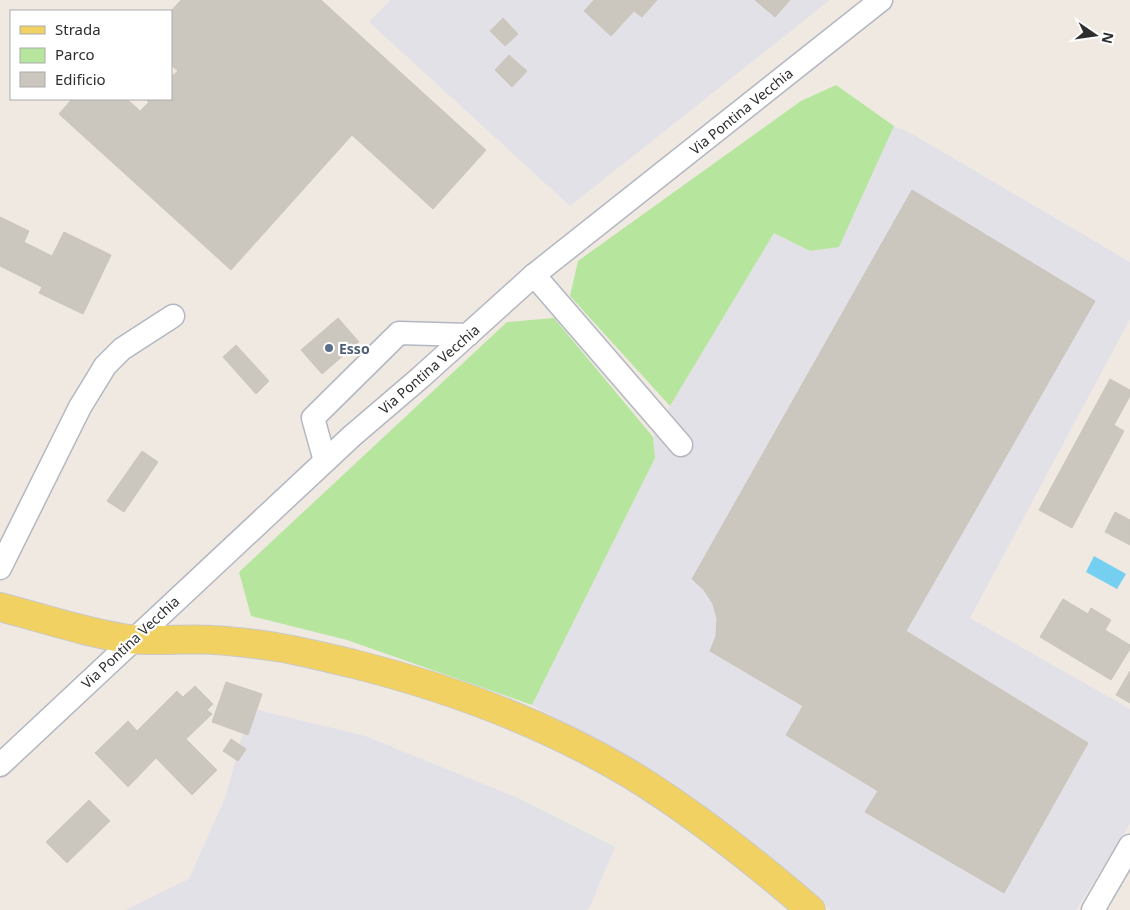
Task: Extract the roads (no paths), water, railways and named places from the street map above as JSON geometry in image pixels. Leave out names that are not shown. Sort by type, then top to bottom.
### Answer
[{"type":"main road","points":[[0,607],[98,634],[133,639],[214,640],[277,647],[400,676],[466,697],[529,722],[595,755],[651,788],[700,821],[811,910]]},
{"type":"street","name":"Via Pontina Vecchia","points":[[0,764],[325,461],[534,275],[867,7],[881,0]]},
{"type":"street","points":[[534,275],[681,445]]},
{"type":"street","points":[[0,568],[80,407],[102,371],[114,356],[127,345],[173,316]]},
{"type":"street","points":[[325,461],[313,418],[399,333],[468,335]]},
{"type":"street","points":[[1093,910],[1130,846]]},
{"type":"water","points":[[1094,556],[1126,574],[1117,589],[1086,572]]},
{"type":"place","name":"Esso","points":[[329,348]]}]
